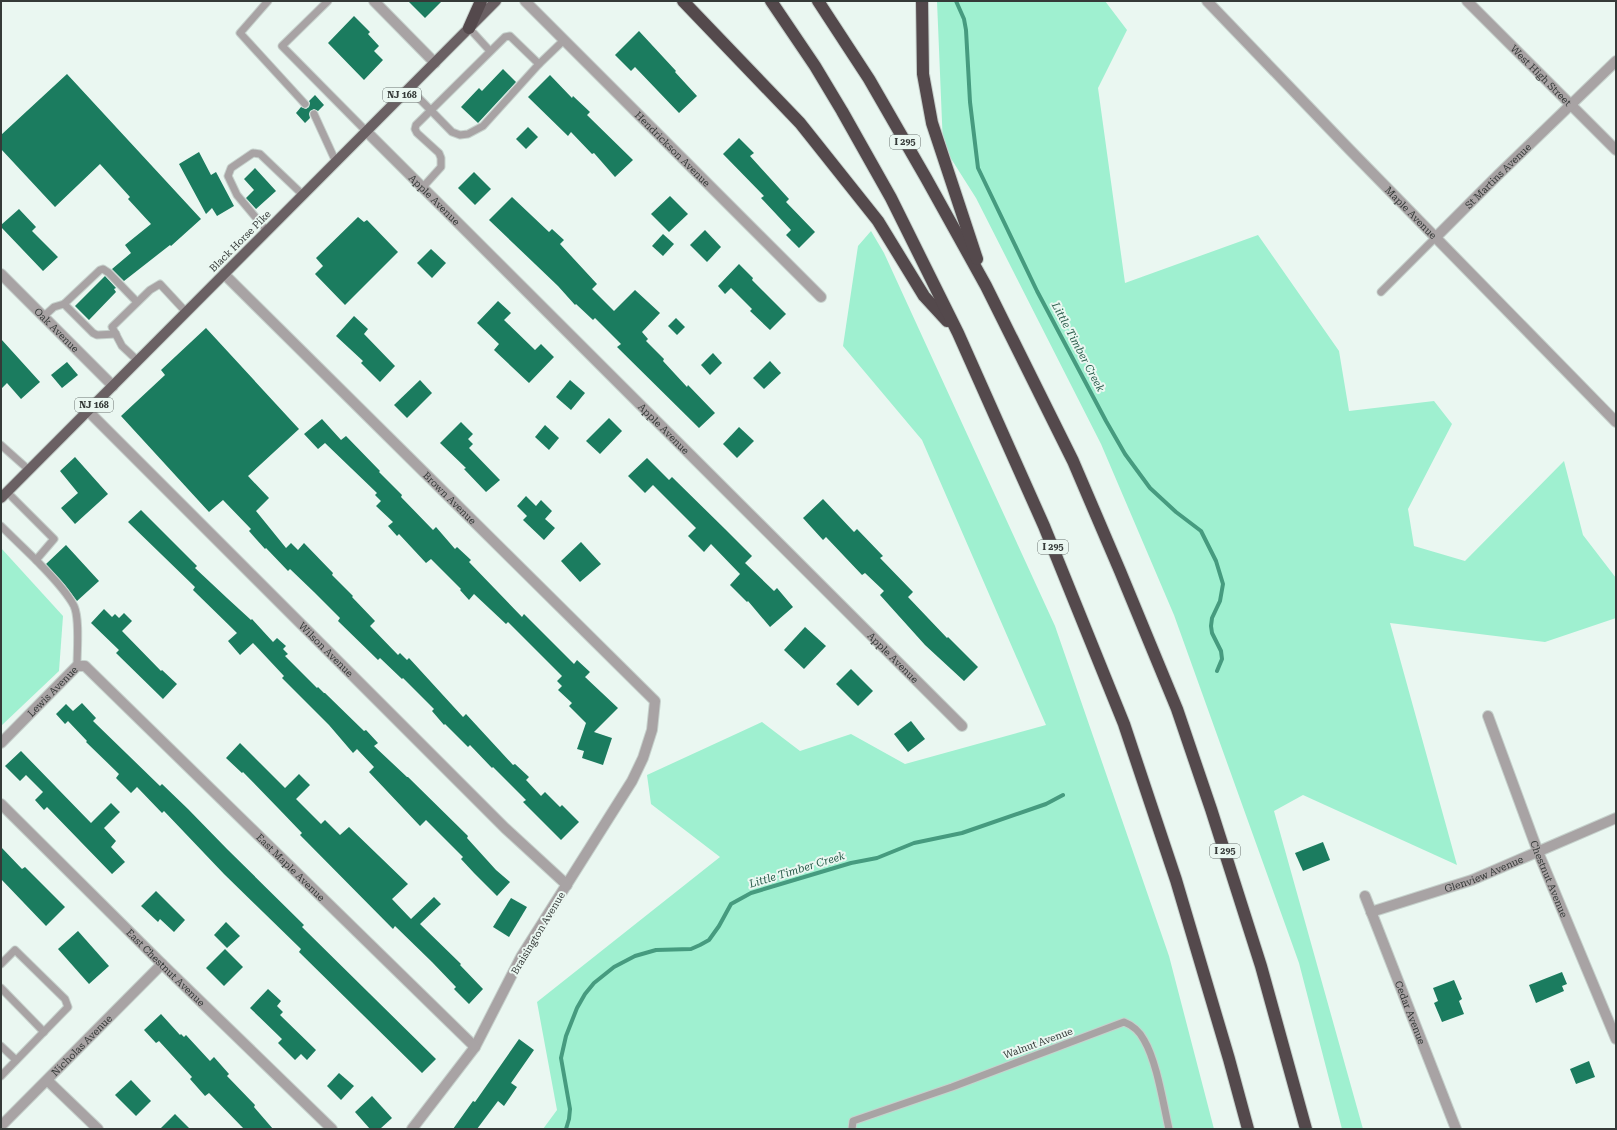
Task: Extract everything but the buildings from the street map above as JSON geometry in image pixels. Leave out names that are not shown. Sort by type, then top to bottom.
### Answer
[{"type":"highway","points":[[469,28],[481,1]]},
{"type":"highway","points":[[683,1],[800,123],[878,221],[924,296],[958,333]]},
{"type":"highway","name":"I 295","points":[[771,1],[838,104],[887,191],[958,333],[1044,526],[1124,724],[1176,880],[1230,1059],[1248,1129]]},
{"type":"highway","name":"I 295","points":[[818,1],[869,79],[926,178],[986,286],[1066,446],[1177,709],[1211,809],[1261,966],[1306,1129]]},
{"type":"highway","points":[[922,1],[923,74],[932,123],[986,286]]},
{"type":"main road","name":"Black Horse Pike","points":[[4,495],[496,1]]},
{"type":"street","points":[[374,1],[435,63]]},
{"type":"street","name":"Hendrickson Avenue","points":[[525,1],[821,297]]},
{"type":"street","name":"Maple Avenue","points":[[1208,1],[1616,422]]},
{"type":"street","name":"West High Street","points":[[1467,1],[1616,150]]},
{"type":"street","name":"St Martins Avenue","points":[[1436,237],[1616,61]]},
{"type":"street","name":"Apple Avenue","points":[[366,131],[423,186],[700,466],[962,726]]},
{"type":"street","name":"Oak Avenue","points":[[1,274],[113,386]]},
{"type":"street","name":"Brown Avenue","points":[[224,274],[655,701],[652,730]]},
{"type":"street","name":"Wilson Avenue","points":[[88,412],[505,828],[567,886]]},
{"type":"street","name":"Lewis Avenue","points":[[1,742],[77,666],[85,666],[106,686]]},
{"type":"street","name":"East Maple Avenue","points":[[106,686],[475,1048]]},
{"type":"street","name":"Chestnut Avenue","points":[[1488,716],[1538,852],[1616,1039]]},
{"type":"street","name":"Braisington Avenue","points":[[412,1129],[475,1048],[521,958],[632,781],[652,730]]},
{"type":"street","name":"East Chestnut Avenue","points":[[1,804],[162,964],[332,1129]]},
{"type":"street","name":"Glenview Avenue","points":[[1371,912],[1472,880],[1616,818]]},
{"type":"street","name":"Cedar Avenue","points":[[1365,896],[1456,1129]]},
{"type":"street","name":"Nicholas Avenue","points":[[1,1126],[48,1081],[162,964]]},
{"type":"street","points":[[48,1081],[98,1129]]},
{"type":"lane","points":[[268,1],[240,33],[305,104]]},
{"type":"lane","points":[[328,1],[282,46],[366,131]]},
{"type":"lane","points":[[469,28],[490,51]]},
{"type":"lane","points":[[423,186],[441,167],[442,163],[439,153],[417,133],[415,129],[416,125],[430,110],[505,37],[510,36],[539,64]]},
{"type":"lane","points":[[409,88],[452,132],[460,135],[468,134],[482,126],[539,64],[564,40]]},
{"type":"lane","points":[[314,114],[336,162]]},
{"type":"lane","points":[[267,231],[237,195],[228,176],[231,168],[253,153],[260,154],[303,195]]},
{"type":"lane","name":"St Martins Avenue","points":[[1381,292],[1436,237]]},
{"type":"lane","points":[[43,317],[54,307],[64,304],[100,270],[109,273],[137,302]]},
{"type":"lane","points":[[138,360],[122,346],[112,327],[137,302],[150,290],[160,284],[186,312]]},
{"type":"lane","points":[[64,304],[92,333],[97,335],[116,334]]},
{"type":"lane","points":[[1,445],[29,470]]},
{"type":"lane","points":[[4,495],[54,539],[36,560]]},
{"type":"lane","points":[[1,526],[36,560],[66,594],[74,608],[78,630],[77,666]]},
{"type":"lane","points":[[1,964],[15,950],[65,999],[68,1007],[1,1076]]},
{"type":"lane","points":[[1,988],[44,1032]]},
{"type":"lane","name":"Walnut Avenue","points":[[852,1129],[853,1121],[952,1087],[1124,1022],[1131,1024],[1144,1038],[1150,1054],[1169,1129]]},
{"type":"lane","points":[[1,1046],[16,1060]]},
{"type":"green space","points":[[937,1],[1105,1],[1127,30],[1098,88],[1125,283],[1258,235],[1339,351],[1349,411],[1434,401],[1452,424],[1408,509],[1414,546],[1465,561],[1564,461],[1583,535],[1616,578],[1616,618],[1545,642],[1390,623],[1457,865],[1303,795],[1274,811],[1363,1129],[1342,1129],[1299,963],[1174,615],[1101,444],[976,198],[943,146]]},
{"type":"green space","points":[[871,231],[884,253],[1055,626],[1169,956],[1214,1129],[543,1129],[557,1110],[537,1002],[720,857],[651,804],[647,775],[762,722],[800,751],[851,734],[905,764],[1046,725],[922,440],[843,346],[858,246]]},
{"type":"green space","points":[[1,548],[63,616],[59,671],[1,726]]},
{"type":"waterway","name":"Little Timber Creek","points":[[956,1],[964,19],[966,30],[970,102],[978,168],[1037,291],[1125,454],[1150,488],[1176,512],[1201,531],[1216,561],[1223,584],[1220,601],[1212,618],[1211,626],[1212,633],[1221,651],[1222,659],[1217,671]]},
{"type":"waterway","name":"Little Timber Creek","points":[[566,1129],[570,1109],[561,1058],[566,1036],[577,1008],[585,994],[594,983],[614,967],[635,956],[656,950],[691,949],[700,945],[709,940],[719,926],[731,904],[751,893],[851,863],[877,858],[914,843],[962,833],[1046,804],[1063,795]]}]
